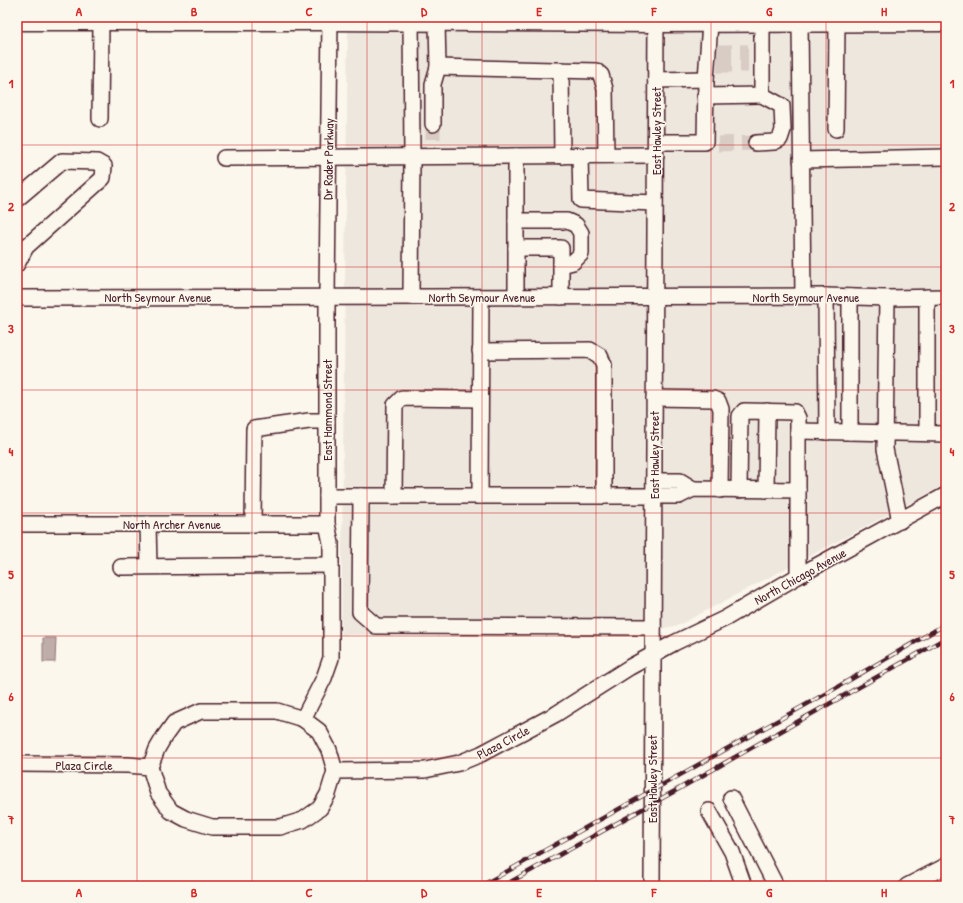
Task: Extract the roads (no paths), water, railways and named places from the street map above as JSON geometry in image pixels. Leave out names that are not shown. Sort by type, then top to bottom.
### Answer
[{"type":"main road","points":[[17,21],[140,19],[411,19],[656,20],[710,23],[732,20],[800,23],[877,20],[946,22]]},
{"type":"street","name":"Dr Rader Parkway","points":[[327,297],[330,19]]},
{"type":"street","points":[[411,19],[412,297]]},
{"type":"street","points":[[100,119],[110,20]]},
{"type":"street","points":[[433,124],[433,84],[438,67],[447,20]]},
{"type":"street","name":"East Hawley Street","points":[[652,886],[656,20]]},
{"type":"street","points":[[756,21],[755,58],[762,94]]},
{"type":"street","points":[[836,129],[837,22]]},
{"type":"street","points":[[224,158],[412,157],[433,152],[516,156],[606,156],[656,148],[712,143],[705,96],[711,63],[710,23]]},
{"type":"street","points":[[800,23],[803,296]]},
{"type":"street","points":[[656,80],[711,63]]},
{"type":"street","points":[[438,67],[596,71],[601,75],[605,89],[606,156]]},
{"type":"street","points":[[561,70],[562,156]]},
{"type":"street","points":[[705,96],[762,94],[782,106],[784,130],[780,139],[774,142],[756,143]]},
{"type":"street","points":[[516,156],[516,297]]},
{"type":"street","points":[[580,156],[581,200],[655,203]]},
{"type":"street","points":[[801,160],[946,157]]},
{"type":"street","points":[[17,199],[62,161],[98,162],[104,166],[103,178],[26,247],[17,264]]},
{"type":"street","points":[[516,221],[567,221],[576,225],[581,233],[581,254],[572,262],[561,264]]},
{"type":"street","points":[[516,248],[561,248],[561,297]]},
{"type":"street","name":"North Seymour Avenue","points":[[17,298],[655,296],[826,296],[886,298],[946,297]]},
{"type":"street","points":[[826,296],[826,432]]},
{"type":"street","name":"East Hammond Street","points":[[303,718],[324,678],[331,658],[332,542],[327,524],[327,297]]},
{"type":"street","points":[[480,496],[481,297]]},
{"type":"street","points":[[850,297],[850,432]]},
{"type":"street","points":[[926,297],[927,433]]},
{"type":"street","points":[[886,298],[885,449],[900,521]]},
{"type":"street","points":[[480,351],[590,350],[600,356],[604,365],[604,496]]},
{"type":"street","points":[[394,496],[395,405],[402,398],[480,399]]},
{"type":"street","points":[[654,398],[713,399],[718,401],[721,409],[720,490]]},
{"type":"street","points":[[739,490],[740,416],[744,411],[795,412],[798,418],[798,576]]},
{"type":"street","points":[[766,490],[767,411]]},
{"type":"street","points":[[253,524],[254,429],[309,421],[327,421]]},
{"type":"street","points":[[798,431],[946,434]]},
{"type":"street","points":[[327,496],[604,496],[654,489],[680,481],[693,489],[798,490]]},
{"type":"street","name":"North Chicago Avenue","points":[[653,655],[726,618],[798,576],[946,495]]},
{"type":"street","points":[[361,496],[360,612],[376,626],[653,627]]},
{"type":"street","name":"North Archer Avenue","points":[[17,524],[327,524]]},
{"type":"street","points":[[148,524],[149,566]]},
{"type":"street","points":[[121,567],[332,565]]},
{"type":"street","name":"Plaza Circle","points":[[334,771],[425,770],[459,763],[481,754],[556,714],[630,667],[653,655]]},
{"type":"street","points":[[201,711],[277,711],[303,718],[319,731],[329,750],[334,771],[328,794],[320,808],[303,820],[280,827],[212,827],[186,819],[171,811],[158,793],[150,767],[157,749],[174,723],[201,711]]},
{"type":"street","name":"Plaza Circle","points":[[17,764],[128,765],[150,767]]},
{"type":"street","points":[[731,798],[776,886]]},
{"type":"street","points":[[709,811],[732,852],[744,886]]},
{"type":"street","points":[[907,886],[946,866]]},
{"type":"tunnel","points":[[717,52],[748,52]]},
{"type":"tunnel","points":[[717,65],[748,65]]},
{"type":"tunnel","points":[[433,124],[433,147]]},
{"type":"tunnel","points":[[718,144],[756,143]]},
{"type":"railway","points":[[481,886],[834,689],[946,624]]},
{"type":"railway","points":[[503,886],[946,638]]}]
